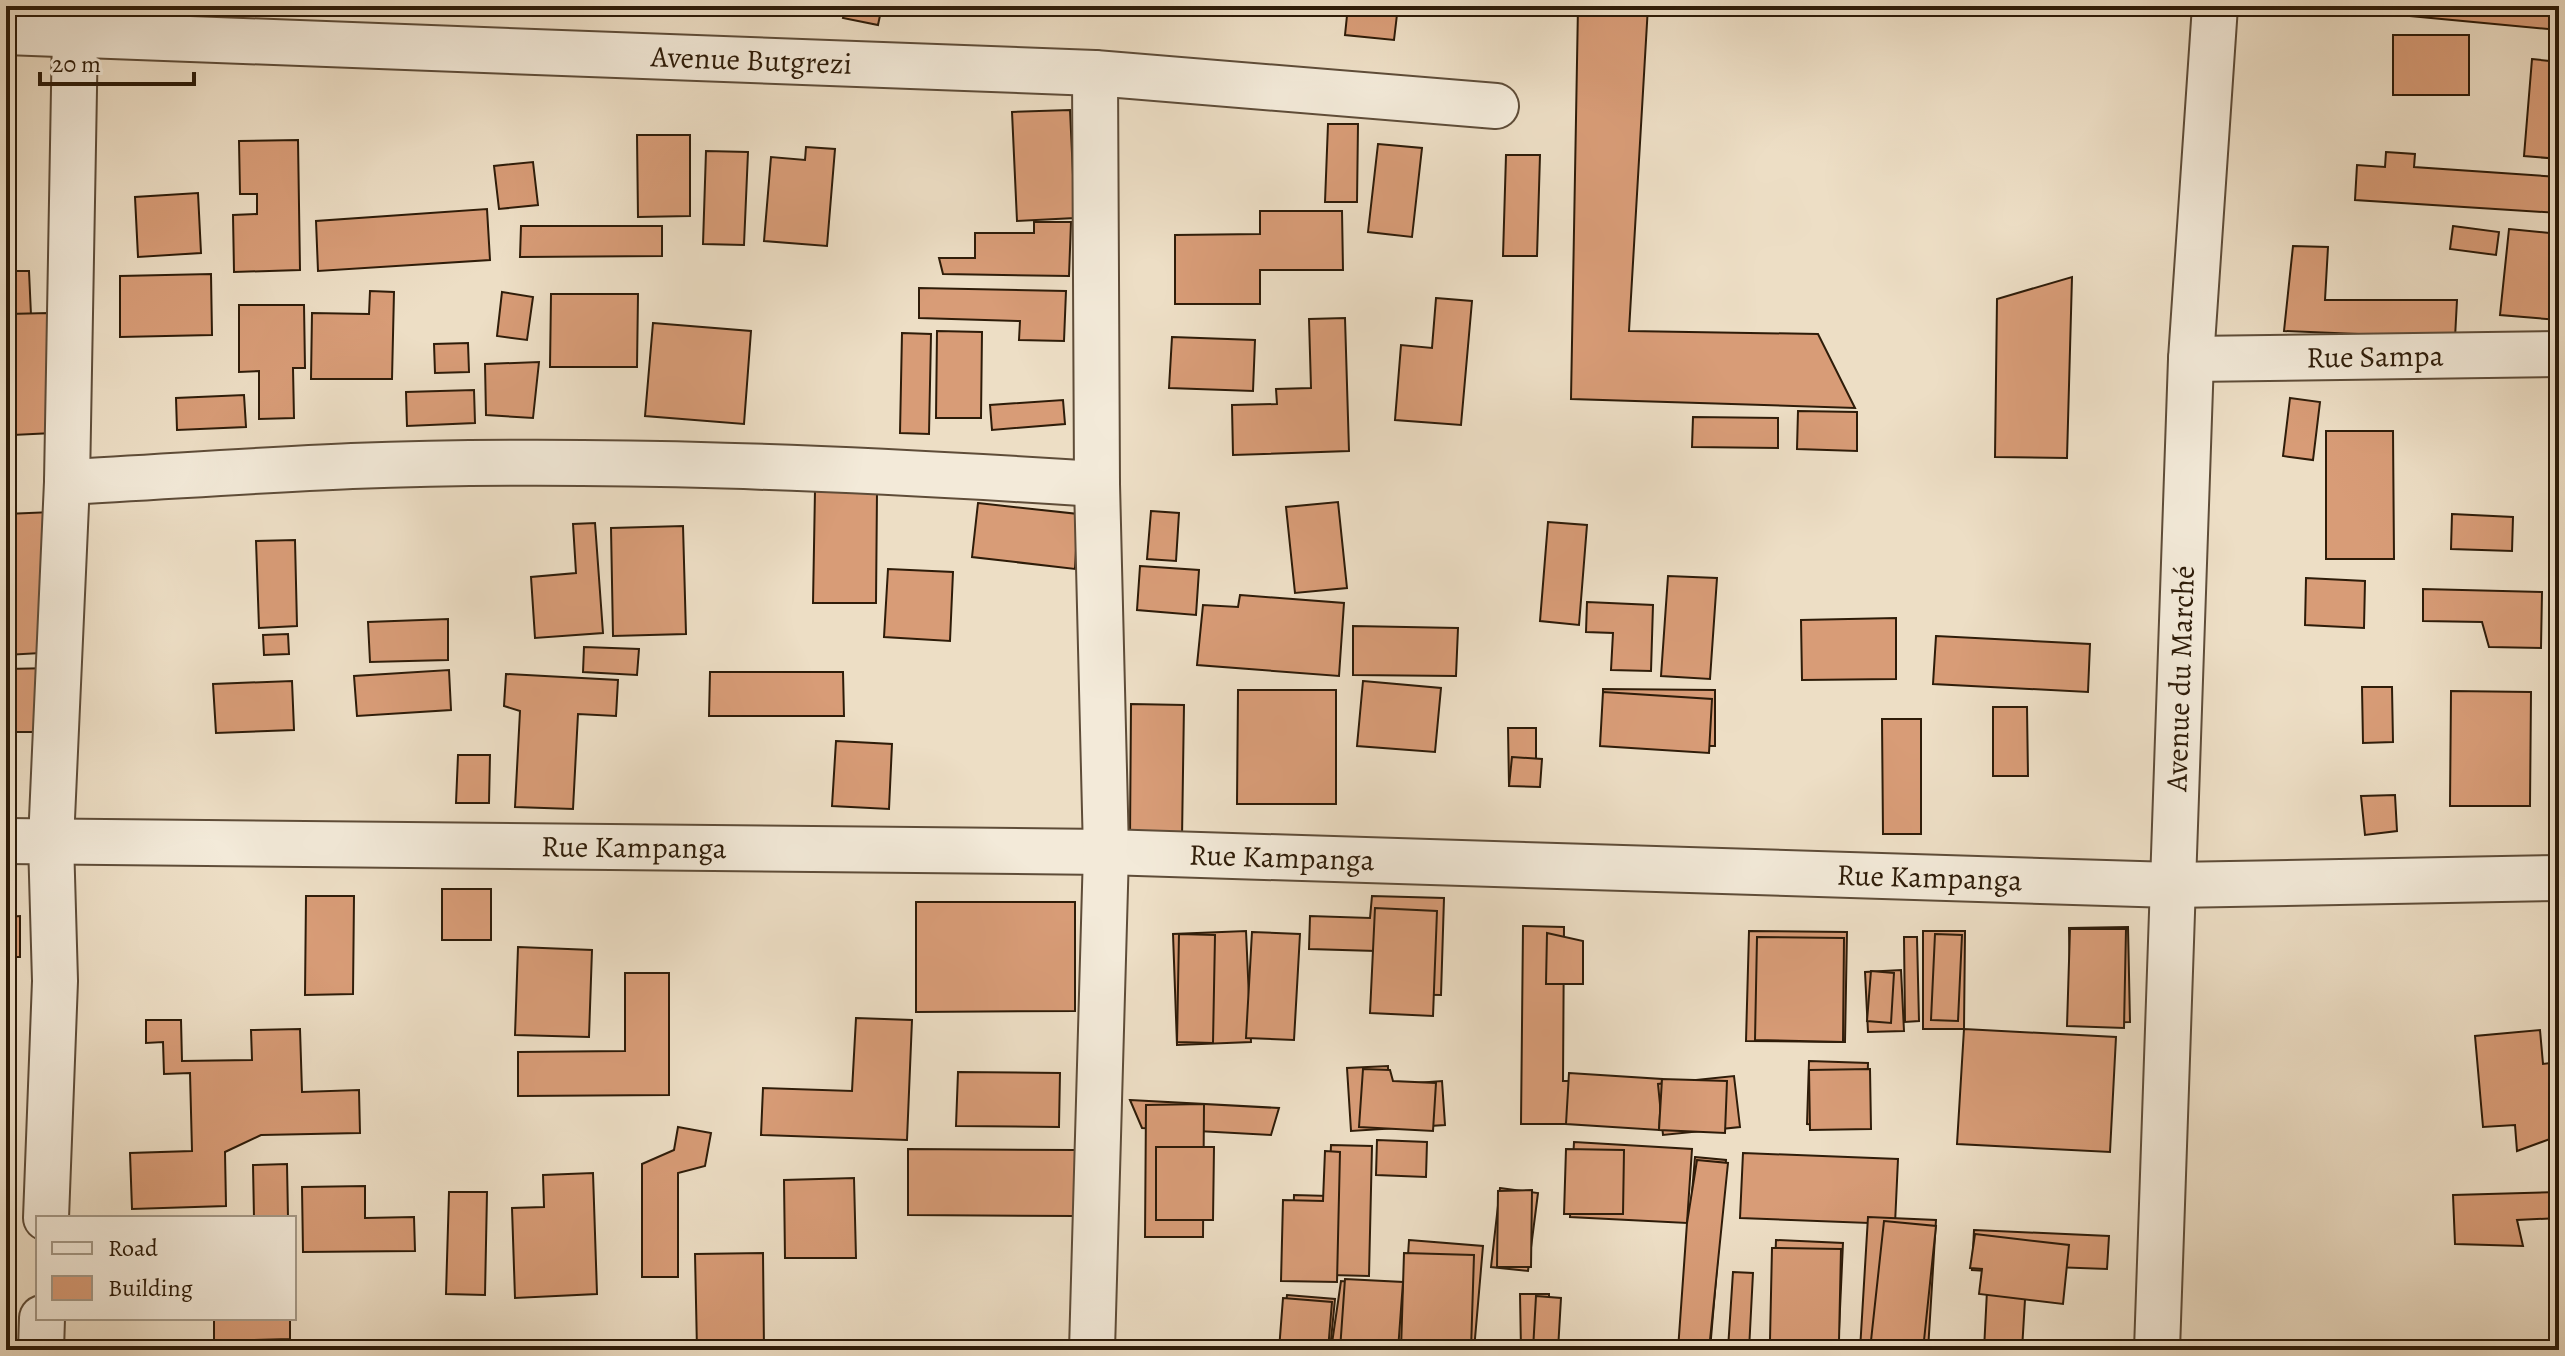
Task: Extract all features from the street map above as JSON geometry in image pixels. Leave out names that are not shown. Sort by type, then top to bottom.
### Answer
[{"type":"street","name":"Avenue du Marché","points":[[2157,1350],[2191,359],[2215,6]]},
{"type":"street","name":"Avenue Butgrezi","points":[[6,32],[1095,73],[1496,106]]},
{"type":"street","points":[[46,1216],[55,981],[51,841],[67,482],[75,33]]},
{"type":"street","points":[[1092,1350],[1106,852],[1097,484],[1095,73]]},
{"type":"street","name":"Rue Sampa","points":[[2191,359],[2559,354]]},
{"type":"street","points":[[67,482],[353,466],[669,464],[881,470],[1097,484]]},
{"type":"street","name":"Rue Kampanga","points":[[6,841],[1106,852],[2172,885],[2559,878]]},
{"type":"street","points":[[41,1350],[42,1320]]},
{"type":"building","points":[[846,6],[882,6],[878,25],[843,18]]},
{"type":"building","points":[[1348,6],[1398,6],[1394,40],[1345,35]]},
{"type":"building","points":[[1578,6],[1648,6],[1629,331],[1818,334],[1855,408],[1571,399]]},
{"type":"building","points":[[2367,6],[2559,6],[2559,30],[2368,12]]},
{"type":"building","points":[[2393,35],[2469,35],[2469,95],[2393,95]]},
{"type":"building","points":[[2532,59],[2559,62],[2559,159],[2524,156]]},
{"type":"building","points":[[1070,110],[1075,218],[1017,221],[1012,112]]},
{"type":"building","points":[[1328,124],[1358,124],[1357,202],[1325,202]]},
{"type":"building","points":[[637,135],[690,135],[690,216],[638,217]]},
{"type":"building","points":[[298,140],[300,270],[234,272],[233,215],[257,214],[257,194],[240,194],[239,141]]},
{"type":"building","points":[[1378,144],[1422,148],[1412,237],[1368,232]]},
{"type":"building","points":[[806,147],[835,149],[827,246],[764,241],[771,157],[805,160]]},
{"type":"building","points":[[706,151],[748,152],[744,245],[703,244]]},
{"type":"building","points":[[2386,152],[2415,154],[2414,167],[2559,177],[2559,213],[2355,200],[2357,165],[2385,167]]},
{"type":"building","points":[[1506,155],[1540,155],[1537,256],[1503,256]]},
{"type":"building","points":[[533,162],[538,205],[499,209],[494,166]]},
{"type":"building","points":[[198,193],[201,253],[138,257],[135,197]]},
{"type":"building","points":[[487,209],[490,260],[318,271],[316,221]]},
{"type":"building","points":[[1260,211],[1342,211],[1343,270],[1260,270],[1260,304],[1175,304],[1175,235],[1260,234]]},
{"type":"building","points":[[1034,222],[1071,222],[1069,276],[943,274],[939,258],[975,258],[975,233],[1034,233]]},
{"type":"building","points":[[521,226],[662,226],[662,256],[520,257]]},
{"type":"building","points":[[2453,226],[2499,232],[2496,255],[2450,249]]},
{"type":"building","points":[[2509,229],[2559,234],[2559,320],[2500,315]]},
{"type":"building","points":[[2293,246],[2328,247],[2325,300],[2457,300],[2455,338],[2284,331]]},
{"type":"building","points":[[6,271],[29,271],[31,315],[6,315]]},
{"type":"building","points":[[211,274],[212,335],[120,337],[120,276]]},
{"type":"building","points":[[2072,277],[2067,458],[1995,457],[1997,299]]},
{"type":"building","points":[[919,288],[1066,291],[1064,341],[1019,340],[1020,321],[919,318]]},
{"type":"building","points":[[370,291],[394,292],[392,379],[311,379],[312,313],[369,314]]},
{"type":"building","points":[[502,292],[533,297],[527,340],[497,336]]},
{"type":"building","points":[[551,294],[638,294],[637,367],[550,367]]},
{"type":"building","points":[[1436,298],[1472,301],[1461,425],[1395,420],[1401,345],[1432,348]]},
{"type":"building","points":[[239,305],[304,305],[305,368],[293,368],[294,418],[259,419],[259,371],[239,372]]},
{"type":"building","points":[[48,313],[53,433],[13,435],[8,314]]},
{"type":"building","points":[[1345,318],[1349,451],[1233,455],[1232,405],[1277,404],[1276,389],[1311,388],[1309,319]]},
{"type":"building","points":[[653,323],[751,331],[744,424],[645,416]]},
{"type":"building","points":[[937,331],[982,332],[981,418],[936,418]]},
{"type":"building","points":[[902,333],[931,334],[929,434],[900,433]]},
{"type":"building","points":[[1172,337],[1255,340],[1253,391],[1169,388]]},
{"type":"building","points":[[468,343],[469,372],[435,373],[434,344]]},
{"type":"building","points":[[539,362],[533,418],[486,415],[485,364]]},
{"type":"building","points":[[474,390],[475,423],[407,426],[406,392]]},
{"type":"building","points":[[244,395],[246,427],[177,430],[176,398]]},
{"type":"building","points":[[2290,398],[2320,402],[2313,460],[2283,456]]},
{"type":"building","points":[[1063,400],[1065,424],[992,430],[990,405]]},
{"type":"building","points":[[1798,411],[1857,412],[1857,451],[1797,449]]},
{"type":"building","points":[[1693,417],[1778,418],[1778,448],[1692,447]]},
{"type":"building","points":[[2326,431],[2393,431],[2394,559],[2326,559]]},
{"type":"building","points":[[815,490],[877,491],[876,603],[813,603]]},
{"type":"building","points":[[1338,502],[1347,588],[1295,593],[1286,507]]},
{"type":"building","points":[[978,503],[1078,514],[1075,569],[972,557]]},
{"type":"building","points":[[1151,511],[1179,513],[1176,561],[1147,559]]},
{"type":"building","points":[[52,512],[58,652],[6,655],[6,514]]},
{"type":"building","points":[[2452,514],[2513,517],[2512,551],[2451,549]]},
{"type":"building","points":[[1548,522],[1587,525],[1579,625],[1540,621]]},
{"type":"building","points":[[595,523],[603,633],[535,638],[531,577],[576,573],[573,524]]},
{"type":"building","points":[[683,526],[686,634],[613,636],[611,528]]},
{"type":"building","points":[[295,540],[297,626],[259,628],[256,541]]},
{"type":"building","points":[[1140,566],[1199,570],[1196,615],[1137,610]]},
{"type":"building","points":[[888,569],[953,572],[950,641],[884,637]]},
{"type":"building","points":[[1668,576],[1717,578],[1710,679],[1661,676]]},
{"type":"building","points":[[2306,578],[2365,581],[2364,628],[2305,625]]},
{"type":"building","points":[[2423,589],[2542,592],[2541,648],[2489,647],[2482,622],[2423,621]]},
{"type":"building","points":[[1240,595],[1344,603],[1339,676],[1197,665],[1203,605],[1238,607]]},
{"type":"building","points":[[1587,602],[1653,605],[1651,671],[1611,670],[1613,633],[1586,632]]},
{"type":"building","points":[[1896,618],[1896,679],[1802,680],[1801,620]]},
{"type":"building","points":[[448,619],[448,660],[370,662],[368,622]]},
{"type":"building","points":[[1353,626],[1458,628],[1456,676],[1353,675]]},
{"type":"building","points":[[288,634],[289,654],[264,655],[263,635]]},
{"type":"building","points":[[1936,636],[2090,644],[2088,692],[1933,684]]},
{"type":"building","points":[[584,647],[639,649],[637,675],[583,672]]},
{"type":"building","points":[[53,668],[54,732],[6,732],[6,669]]},
{"type":"building","points":[[449,670],[451,710],[357,716],[354,676]]},
{"type":"building","points":[[710,672],[843,672],[844,716],[709,716]]},
{"type":"building","points":[[506,674],[618,680],[616,716],[578,714],[573,809],[515,807],[520,711],[504,706]]},
{"type":"building","points":[[292,681],[294,730],[216,733],[213,684]]},
{"type":"building","points":[[1363,681],[1441,688],[1435,752],[1357,746]]},
{"type":"building","points":[[2362,687],[2392,687],[2393,742],[2363,743]]},
{"type":"building","points":[[1603,689],[1715,690],[1715,746],[1603,745]]},
{"type":"building","points":[[1238,690],[1336,690],[1336,804],[1237,804]]},
{"type":"building","points":[[2451,691],[2531,692],[2530,806],[2450,806]]},
{"type":"building","points":[[1603,692],[1712,699],[1709,753],[1600,746]]},
{"type":"building","points":[[1131,704],[1184,705],[1182,838],[1130,837]]},
{"type":"building","points":[[1993,707],[2027,707],[2028,776],[1993,776]]},
{"type":"building","points":[[1882,719],[1921,719],[1921,834],[1883,834]]},
{"type":"building","points":[[1508,728],[1536,728],[1536,784],[1509,785]]},
{"type":"building","points":[[836,741],[892,744],[889,809],[832,806]]},
{"type":"building","points":[[458,755],[490,755],[489,803],[456,803]]},
{"type":"building","points":[[1512,757],[1542,759],[1540,787],[1509,786]]},
{"type":"building","points":[[2395,795],[2397,831],[2365,835],[2361,796]]},
{"type":"building","points":[[442,889],[491,889],[491,940],[442,940]]},
{"type":"building","points":[[306,896],[354,896],[353,994],[305,995]]},
{"type":"building","points":[[1372,896],[1444,898],[1441,995],[1374,994],[1376,951],[1309,949],[1310,916],[1370,918]]},
{"type":"building","points":[[916,902],[1075,902],[1075,1011],[916,1012]]},
{"type":"building","points":[[1375,908],[1437,911],[1433,1016],[1370,1013]]},
{"type":"building","points":[[20,916],[20,957],[6,957],[6,917]]},
{"type":"building","points":[[1523,926],[1564,927],[1563,1081],[1593,1081],[1592,1124],[1521,1124]]},
{"type":"building","points":[[2128,927],[2130,1022],[2071,1023],[2069,928]]},
{"type":"building","points":[[2070,929],[2126,929],[2124,1028],[2067,1026]]},
{"type":"building","points":[[1246,931],[1251,1042],[1177,1045],[1173,934]]},
{"type":"building","points":[[1749,931],[1847,932],[1845,1042],[1746,1041]]},
{"type":"building","points":[[1923,931],[1965,931],[1964,1029],[1923,1029]]},
{"type":"building","points":[[1252,932],[1300,934],[1294,1040],[1246,1038]]},
{"type":"building","points":[[1547,933],[1583,941],[1583,984],[1546,984]]},
{"type":"building","points":[[1179,934],[1215,935],[1213,1043],[1177,1042]]},
{"type":"building","points":[[1935,934],[1962,935],[1958,1021],[1931,1020]]},
{"type":"building","points":[[1757,937],[1844,938],[1843,1042],[1755,1040]]},
{"type":"building","points":[[1904,937],[1917,937],[1919,1021],[1905,1022]]},
{"type":"building","points":[[518,947],[592,950],[589,1037],[515,1035]]},
{"type":"building","points":[[1901,970],[1904,1031],[1868,1032],[1865,972]]},
{"type":"building","points":[[1871,971],[1894,973],[1891,1023],[1867,1021]]},
{"type":"building","points":[[625,973],[669,973],[669,1095],[518,1096],[518,1052],[625,1051]]},
{"type":"building","points":[[856,1018],[912,1020],[907,1140],[761,1135],[763,1088],[852,1091]]},
{"type":"building","points":[[146,1020],[181,1020],[182,1061],[252,1060],[251,1030],[300,1029],[302,1092],[359,1090],[360,1133],[261,1135],[225,1152],[226,1206],[132,1209],[130,1153],[192,1151],[190,1073],[164,1074],[163,1042],[146,1043]]},
{"type":"building","points":[[1964,1029],[2116,1037],[2110,1152],[1957,1144]]},
{"type":"building","points":[[2540,1030],[2543,1064],[2559,1062],[2559,1142],[2558,1136],[2517,1151],[2515,1125],[2483,1127],[2475,1036]]},
{"type":"building","points":[[1809,1061],[1868,1063],[1866,1127],[1807,1124]]},
{"type":"building","points":[[1388,1066],[1388,1085],[1442,1081],[1445,1125],[1351,1131],[1347,1068]]},
{"type":"building","points":[[1363,1069],[1390,1070],[1393,1081],[1436,1083],[1433,1131],[1359,1127]]},
{"type":"building","points":[[1870,1069],[1871,1129],[1810,1130],[1809,1070]]},
{"type":"building","points":[[958,1072],[1060,1073],[1059,1127],[956,1126]]},
{"type":"building","points":[[1569,1073],[1662,1079],[1659,1130],[1566,1124]]},
{"type":"building","points":[[1734,1076],[1740,1127],[1663,1135],[1658,1084]]},
{"type":"building","points":[[1662,1079],[1727,1081],[1725,1133],[1659,1130]]},
{"type":"building","points":[[1130,1100],[1279,1108],[1271,1135],[1142,1128]]},
{"type":"building","points":[[1204,1104],[1203,1237],[1145,1237],[1146,1105]]},
{"type":"building","points":[[678,1127],[711,1133],[705,1166],[678,1173],[678,1277],[642,1277],[642,1164],[674,1150]]},
{"type":"building","points":[[1377,1140],[1427,1142],[1426,1177],[1376,1175]]},
{"type":"building","points":[[1574,1142],[1692,1149],[1687,1223],[1570,1217]]},
{"type":"building","points":[[1331,1145],[1372,1146],[1369,1276],[1292,1274],[1294,1195],[1329,1196]]},
{"type":"building","points":[[1156,1147],[1214,1147],[1213,1220],[1156,1220]]},
{"type":"building","points":[[908,1149],[1076,1150],[1075,1216],[908,1215]]},
{"type":"building","points":[[1566,1149],[1624,1150],[1623,1214],[1564,1214]]},
{"type":"building","points":[[1325,1151],[1340,1152],[1337,1282],[1281,1281],[1283,1200],[1323,1201]]},
{"type":"building","points":[[1743,1153],[1898,1159],[1895,1224],[1740,1218]]},
{"type":"building","points":[[1695,1157],[1726,1160],[1710,1350],[1679,1350]]},
{"type":"building","points":[[1697,1160],[1728,1163],[1709,1350],[1678,1350],[1687,1223]]},
{"type":"building","points":[[287,1164],[288,1216],[254,1216],[253,1165]]},
{"type":"building","points":[[593,1173],[597,1294],[515,1298],[512,1208],[544,1207],[543,1175]]},
{"type":"building","points":[[854,1178],[856,1258],[785,1258],[784,1180]]},
{"type":"building","points":[[365,1186],[365,1218],[414,1217],[415,1251],[303,1252],[302,1187]]},
{"type":"building","points":[[1500,1188],[1538,1193],[1528,1271],[1491,1267]]},
{"type":"building","points":[[1532,1190],[1531,1267],[1497,1267],[1498,1191]]},
{"type":"building","points":[[449,1192],[487,1192],[485,1295],[446,1294]]},
{"type":"building","points":[[2559,1192],[2559,1218],[2517,1220],[2523,1246],[2455,1244],[2453,1195]]},
{"type":"building","points":[[1868,1217],[1936,1220],[1928,1350],[1860,1350]]},
{"type":"building","points":[[1884,1221],[1936,1226],[1923,1350],[1870,1350]]},
{"type":"building","points":[[1974,1230],[2109,1236],[2107,1269],[2027,1266],[2022,1350],[1984,1350],[1988,1271],[1972,1270]]},
{"type":"building","points":[[1975,1234],[2069,1245],[2063,1304],[1979,1294],[1982,1269],[1970,1268]]},
{"type":"building","points":[[1409,1240],[1483,1246],[1474,1350],[1331,1350],[1341,1281],[1406,1286]]},
{"type":"building","points":[[1776,1240],[1843,1243],[1839,1331],[1773,1329]]},
{"type":"building","points":[[1772,1248],[1841,1249],[1839,1341],[1770,1340]]},
{"type":"building","points":[[763,1253],[764,1349],[697,1350],[695,1254]]},
{"type":"building","points":[[1404,1253],[1474,1255],[1471,1350],[1401,1350]]},
{"type":"building","points":[[1733,1272],[1753,1273],[1749,1350],[1728,1349]]},
{"type":"building","points":[[1345,1279],[1403,1282],[1398,1350],[1340,1350]]},
{"type":"building","points":[[1520,1294],[1549,1294],[1549,1350],[1521,1350]]},
{"type":"building","points":[[1287,1295],[1335,1299],[1330,1350],[1281,1350]]},
{"type":"building","points":[[1536,1296],[1561,1298],[1558,1350],[1533,1350]]},
{"type":"building","points":[[1283,1298],[1332,1302],[1328,1350],[1279,1350]]},
{"type":"building","points":[[214,1320],[290,1320],[290,1339],[214,1341]]}]
